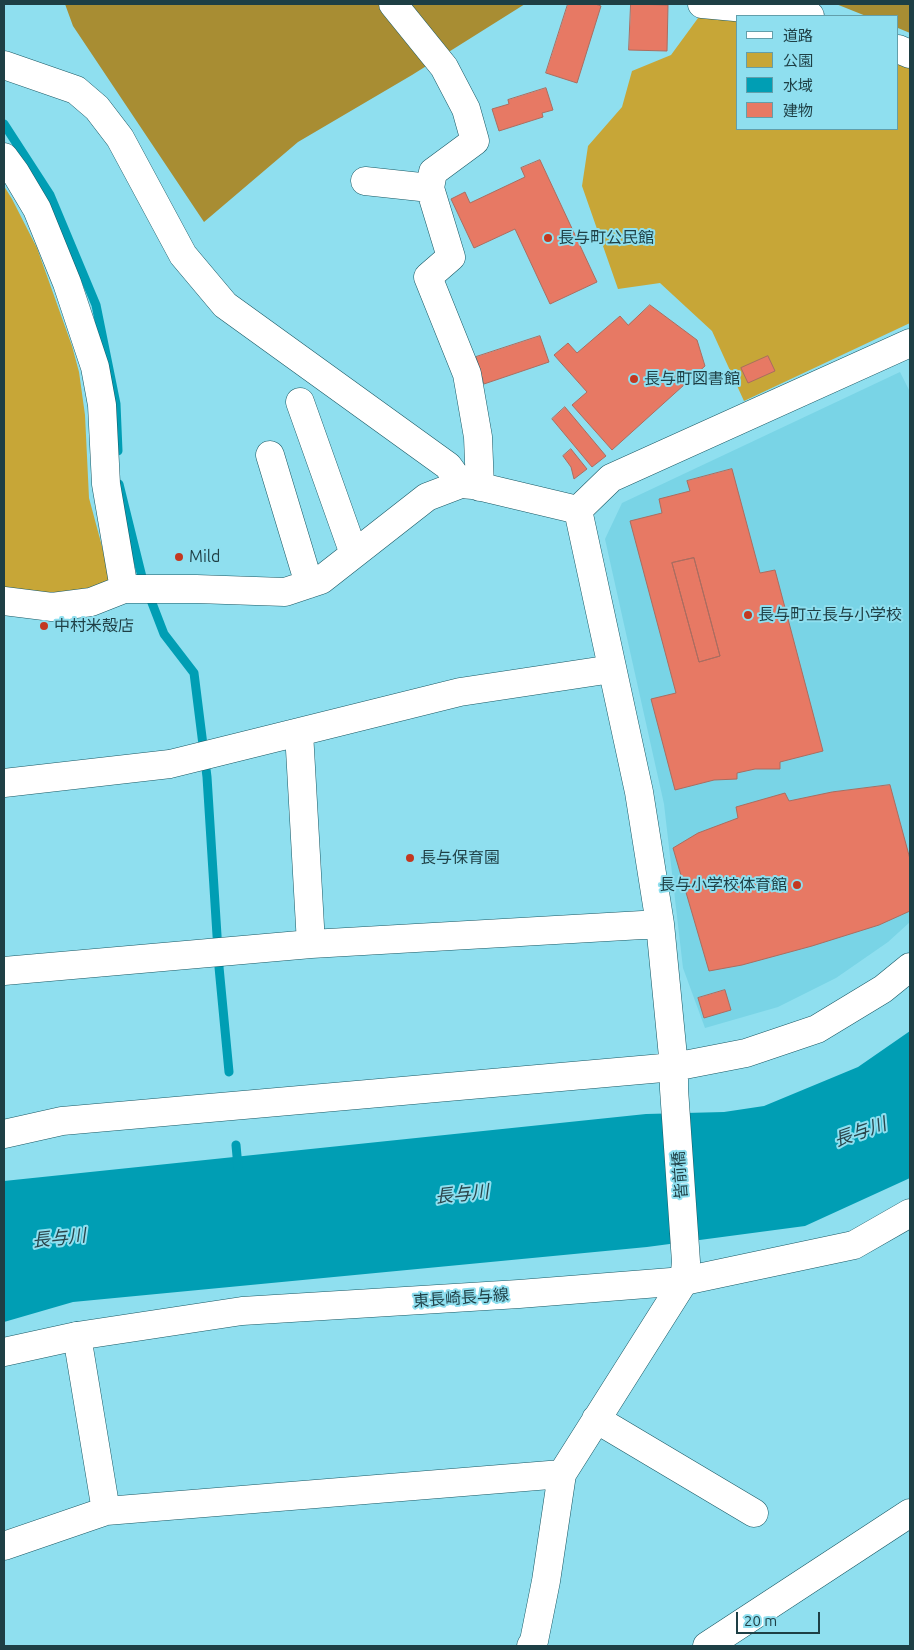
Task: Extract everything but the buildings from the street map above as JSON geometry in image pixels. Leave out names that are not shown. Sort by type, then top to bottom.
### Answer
[{"type":"street","points":[[393,4],[444,68],[466,109],[475,141],[433,172],[430,188],[451,257],[428,277],[468,374],[478,437],[471,486]]},
{"type":"street","points":[[702,4],[807,15]]},
{"type":"street","points":[[4,65],[76,90],[97,108],[120,138],[184,256],[225,305],[448,466],[471,486]]},
{"type":"street","points":[[4,157],[37,210],[67,283],[95,367],[102,404],[106,484],[141,590]]},
{"type":"street","points":[[364,181],[430,188]]},
{"type":"street","points":[[4,601],[52,607],[90,602],[141,590],[196,589],[285,592],[321,580],[427,496],[471,486],[578,510],[611,478],[910,343]]},
{"type":"street","points":[[300,402],[354,554]]},
{"type":"street","points":[[270,455],[309,584]]},
{"type":"street","name":"皆前橋","points":[[578,510],[639,792],[660,924],[674,1078],[685,1271]]},
{"type":"street","points":[[4,783],[170,764],[460,692],[612,670]]},
{"type":"street","points":[[299,732],[311,944]]},
{"type":"street","points":[[4,970],[311,944],[660,924]]},
{"type":"street","points":[[4,1134],[62,1120],[674,1078],[817,1029],[883,988],[910,967]]},
{"type":"street","name":"東長崎長与線","points":[[4,1352],[77,1336],[242,1311],[520,1294],[685,1271],[854,1245],[910,1213]]},
{"type":"street","points":[[531,1646],[534,1641],[546,1581],[562,1474],[685,1271]]},
{"type":"street","points":[[77,1336],[106,1511]]},
{"type":"street","points":[[596,1419],[754,1513]]},
{"type":"street","points":[[4,1546],[106,1511],[562,1474]]},
{"type":"street","points":[[707,1646],[910,1513]]},
{"type":"shaded area","points":[[65,4],[525,4],[412,75],[298,142],[204,222],[73,26]]},
{"type":"shaded area","points":[[836,4],[910,4],[910,33],[899,28],[899,15],[864,15]]},
{"type":"shaded area","points":[[900,372],[910,392],[910,922],[888,942],[836,978],[778,1007],[705,1028],[683,968],[664,804],[605,539],[622,503]]},
{"type":"green space","points":[[701,14],[736,16],[736,130],[899,130],[899,58],[910,62],[910,323],[744,401],[712,331],[660,283],[618,289],[582,186],[588,146],[622,107],[632,71],[671,55]]},
{"type":"green space","points":[[4,186],[37,248],[72,346],[79,372],[85,415],[89,498],[111,580],[93,587],[59,593],[4,590]]},
{"type":"water","name":"長与川","points":[[910,1031],[910,1178],[805,1226],[647,1247],[73,1302],[4,1322],[4,1181],[646,1114],[724,1112],[764,1106],[858,1067]]},
{"type":"waterway","points":[[4,124],[50,195],[96,305],[116,404],[118,451]]},
{"type":"waterway","points":[[119,484],[142,577],[164,634],[194,673],[207,777],[219,967],[229,1072]]},
{"type":"waterway","points":[[236,1145],[238,1167]]},
{"type":"place","name":"長与町公民館","points":[[548,238]]},
{"type":"place","name":"長与町図書館","points":[[634,379]]},
{"type":"place","name":"Mild","points":[[179,557]]},
{"type":"place","name":"長与町立長与小学校","points":[[748,615]]},
{"type":"place","name":"中村米殻店","points":[[44,626]]},
{"type":"place","name":"長与保育園","points":[[410,858]]},
{"type":"place","name":"長与小学校体育館","points":[[797,885]]}]
